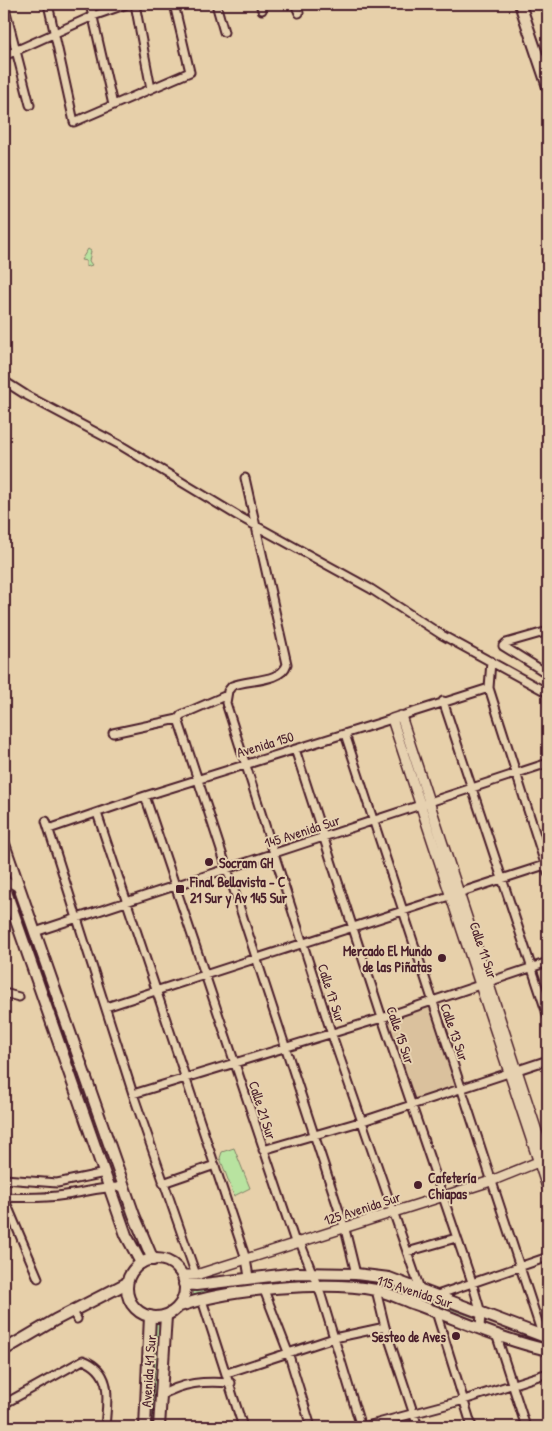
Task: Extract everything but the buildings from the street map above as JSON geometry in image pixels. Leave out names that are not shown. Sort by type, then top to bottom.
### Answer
[{"type":"main road","points":[[520,4],[548,87]]},
{"type":"main road","points":[[4,844],[124,1187],[153,1260]]},
{"type":"main road","points":[[4,886],[126,1235],[141,1263]]},
{"type":"main road","points":[[62,1052],[74,1042]]},
{"type":"main road","points":[[153,1260],[167,1261],[183,1279],[184,1298],[180,1306],[166,1316],[150,1316],[137,1311],[127,1293],[127,1283],[130,1274],[141,1263],[153,1260]]},
{"type":"main road","name":"115 Avenida Sur","points":[[183,1279],[196,1284],[249,1277],[311,1273],[356,1274],[389,1278],[546,1337]]},
{"type":"main road","points":[[4,1350],[75,1315],[127,1283]]},
{"type":"main road","name":"115 Avenida Sur","points":[[180,1306],[202,1300],[264,1290],[317,1286],[376,1290],[497,1336],[548,1350]]},
{"type":"main road","name":"Avenida 41 Sur","points":[[144,1427],[150,1316]]},
{"type":"main road","name":"Avenida 41 Sur","points":[[159,1427],[166,1316]]},
{"type":"street","points":[[4,4],[30,105]]},
{"type":"street","points":[[48,4],[74,122],[190,72],[174,4]]},
{"type":"street","points":[[90,4],[113,105]]},
{"type":"street","points":[[4,56],[93,16],[127,4]]},
{"type":"street","points":[[135,4],[151,88]]},
{"type":"street","points":[[216,4],[224,32]]},
{"type":"street","points":[[295,4],[299,14]]},
{"type":"street","points":[[4,381],[26,395],[120,445],[258,527],[371,590],[442,635],[548,693]]},
{"type":"street","points":[[114,733],[178,719],[181,715],[227,694],[234,685],[282,673],[287,664],[258,527],[245,478]]},
{"type":"street","points":[[548,631],[506,643],[503,646],[548,674]]},
{"type":"street","points":[[491,661],[489,688],[547,864],[548,873]]},
{"type":"street","name":"Avenida 150","points":[[49,829],[145,796],[396,718],[442,701],[489,688]]},
{"type":"street","name":"Calle 17 Sur","points":[[227,694],[226,703],[273,853],[332,1033],[420,1289]]},
{"type":"street","points":[[442,701],[474,789],[548,1017]]},
{"type":"street","name":"Calle 11 Sur","points":[[396,718],[545,1161],[548,1190]]},
{"type":"street","points":[[178,719],[196,780],[344,1228],[356,1274]]},
{"type":"street","name":"Calle 13 Sur","points":[[345,734],[431,1002],[520,1266],[546,1337]]},
{"type":"street","name":"Calle 15 Sur","points":[[295,750],[382,1018],[472,1282],[481,1313],[480,1328]]},
{"type":"street","name":"145 Avenida Sur","points":[[35,932],[174,884],[324,838],[548,763]]},
{"type":"street","name":"Calle 21 Sur","points":[[145,796],[263,1150],[294,1239],[300,1242],[317,1286],[362,1427]]},
{"type":"street","points":[[97,813],[246,1259],[249,1277]]},
{"type":"street","points":[[46,821],[133,1094],[196,1275]]},
{"type":"street","points":[[106,1007],[547,864]]},
{"type":"street","points":[[4,880],[19,888]]},
{"type":"street","points":[[133,1094],[382,1018],[548,962]]},
{"type":"street","points":[[4,993],[19,997]]},
{"type":"street","points":[[263,1150],[363,1121],[548,1060]]},
{"type":"street","name":"125 Avenida Sur","points":[[183,1279],[394,1212],[545,1161]]},
{"type":"street","points":[[163,1183],[215,1165]]},
{"type":"street","points":[[4,1179],[57,1183],[105,1173]]},
{"type":"street","points":[[38,1278],[4,1197],[32,1199],[110,1186],[124,1187]]},
{"type":"street","points":[[407,1252],[456,1238]]},
{"type":"street","points":[[437,1295],[548,1257]]},
{"type":"street","points":[[264,1290],[288,1352],[311,1427]]},
{"type":"street","points":[[376,1290],[418,1427]]},
{"type":"street","points":[[202,1300],[244,1427]]},
{"type":"street","points":[[436,1312],[472,1427]]},
{"type":"street","points":[[227,1373],[334,1338],[386,1327]]},
{"type":"street","points":[[497,1336],[526,1427]]},
{"type":"street","points":[[4,1404],[83,1360],[96,1365],[104,1376],[107,1388],[105,1427]]},
{"type":"street","points":[[362,1427],[464,1400],[548,1373]]},
{"type":"street","points":[[160,1396],[173,1388],[190,1383],[212,1381],[231,1384]]},
{"type":"shaded area","points":[[531,954],[534,962],[548,957],[548,966],[537,970],[540,978],[532,981],[529,973],[493,985],[491,977],[526,965],[524,957]]},
{"type":"shaded area","points":[[429,1004],[456,1087],[413,1101],[386,1018]]},
{"type":"green space","points":[[88,249],[91,251],[89,261],[92,265],[86,267],[86,261],[81,260]]},
{"type":"green space","points":[[234,1148],[250,1188],[234,1196],[220,1158],[222,1152]]},
{"type":"green space","points":[[281,1278],[306,1278],[261,1282],[193,1295],[192,1291]]},
{"type":"green space","points":[[325,1278],[378,1280],[472,1314],[473,1317],[381,1285],[349,1280],[324,1280]]},
{"type":"green space","points":[[154,1324],[159,1324],[154,1427],[150,1427]]},
{"type":"place","name":"Socram GH","points":[[209,862]]},
{"type":"place","name":"Final Bellavista - C 21 Sur y Av 145 Sur","points":[[180,889]]},
{"type":"place","name":"Mercado El Mundo de las Piñatas","points":[[442,958]]},
{"type":"place","name":"Cafetería Chiapas","points":[[418,1185]]},
{"type":"place","name":"Sesteo de Aves","points":[[456,1336]]}]
